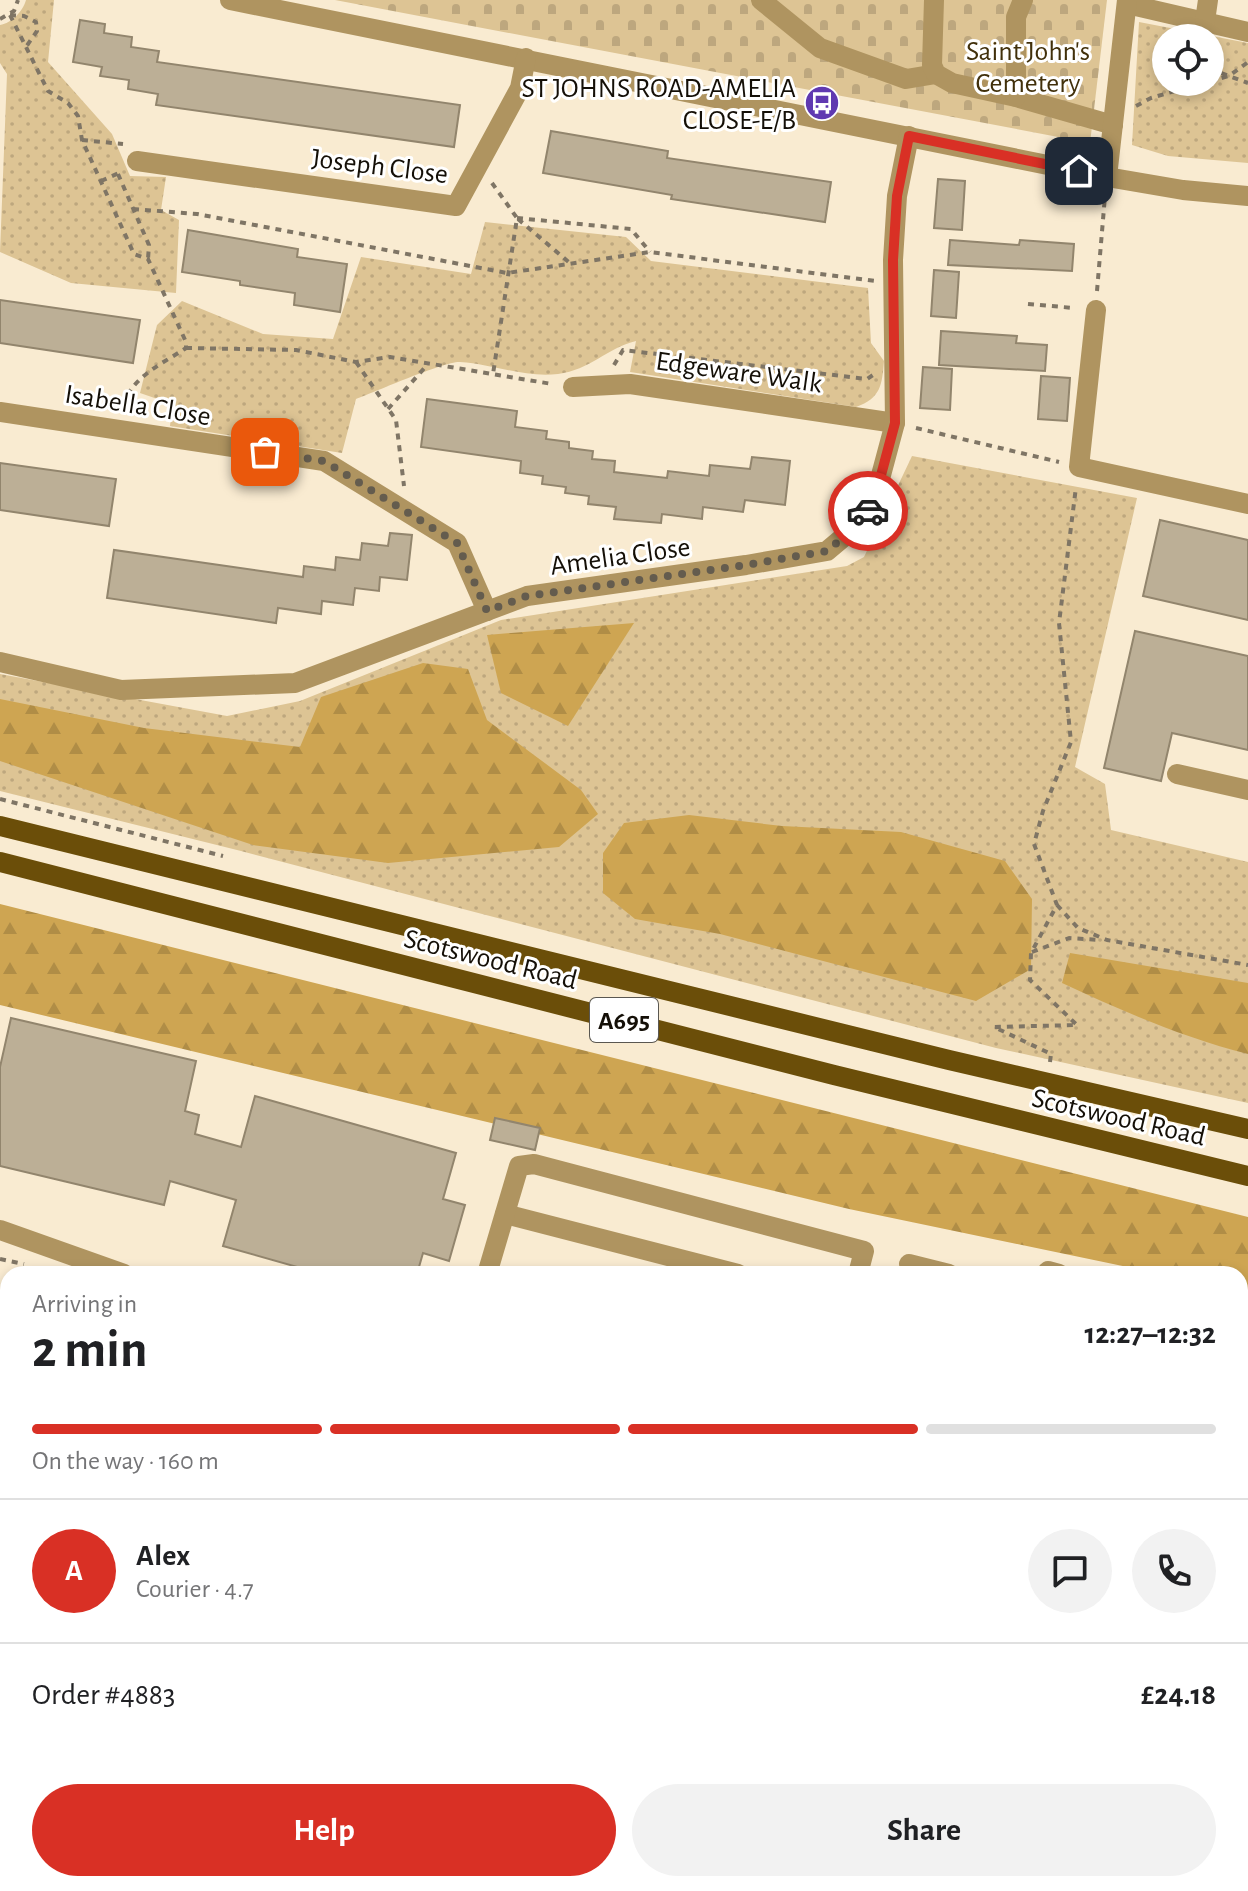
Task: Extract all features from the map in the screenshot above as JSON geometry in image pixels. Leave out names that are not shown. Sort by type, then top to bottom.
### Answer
[{"type":"main road","name":"Scotswood Road","points":[[0,826],[949,1060],[1248,1129]]},
{"type":"main road","name":"Scotswood Road","points":[[0,862],[863,1082],[1248,1176]]},
{"type":"street","points":[[230,0],[1107,177],[1183,190],[1248,196]]},
{"type":"street","points":[[761,0],[820,48],[906,79],[936,74]]},
{"type":"street","points":[[934,0],[932,65],[936,74],[952,83],[1113,122]]},
{"type":"street","points":[[1016,97],[1016,17],[1023,0]]},
{"type":"street","points":[[1205,21],[1208,0]]},
{"type":"street","points":[[1107,177],[1127,2],[1248,32]]},
{"type":"street","name":"Joseph Close","points":[[137,161],[456,206],[520,88],[526,58]]},
{"type":"street","name":"Amelia Close","points":[[0,662],[121,690],[295,683],[527,596],[827,551],[852,530],[873,505],[895,423],[893,284],[897,196],[909,136]]},
{"type":"street","points":[[1096,310],[1079,467],[1248,504]]},
{"type":"street","name":"Edgeware Walk","points":[[573,387],[630,384],[895,423]]},
{"type":"street","name":"Isabella Close","points":[[0,412],[324,461],[457,543],[487,611]]},
{"type":"street","points":[[1177,774],[1248,790]]},
{"type":"street","points":[[489,1266],[519,1166],[534,1164],[864,1251],[860,1266]]},
{"type":"street","points":[[505,1214],[707,1266]]},
{"type":"street","points":[[0,1230],[101,1266]]},
{"type":"street","points":[[909,1264],[917,1266]]},
{"type":"path","points":[[10,15],[18,0]]},
{"type":"path","points":[[10,15],[48,91],[68,103],[78,116],[82,140],[134,254],[148,259]]},
{"type":"path","points":[[0,19],[10,15],[24,16],[36,22],[37,31],[26,47]]},
{"type":"path","points":[[1224,77],[1248,62]]},
{"type":"path","points":[[1224,74],[1248,83]]},
{"type":"path","points":[[1113,122],[1158,96]]},
{"type":"path","points":[[82,140],[127,144],[137,161]]},
{"type":"path","points":[[478,164],[517,218],[571,264]]},
{"type":"path","points":[[118,174],[149,245],[148,259],[186,348]]},
{"type":"path","points":[[1028,304],[1096,310],[1107,177]]},
{"type":"path","points":[[133,209],[197,214],[507,273],[650,252],[893,284]]},
{"type":"path","points":[[517,218],[631,229],[650,252]]},
{"type":"path","points":[[493,374],[517,218]]},
{"type":"path","points":[[118,430],[126,393],[147,374],[186,348],[296,350],[356,362],[390,357],[573,387]]},
{"type":"path","points":[[604,385],[623,350],[867,379],[894,363]]},
{"type":"path","points":[[356,362],[396,420],[407,512]]},
{"type":"path","points":[[388,409],[428,364]]},
{"type":"path","points":[[895,423],[1079,467],[1059,623],[1071,742],[1043,811],[1034,844],[1057,905],[1078,928],[1107,940]]},
{"type":"path","points":[[1050,1064],[1051,1054],[994,1027],[1077,1025],[1030,980],[1031,953],[1057,905]]},
{"type":"path","points":[[1031,953],[1069,938],[1107,940],[1248,965]]},
{"type":"green space","points":[[26,0],[54,0],[48,62],[112,134],[130,176],[166,177],[161,210],[179,220],[176,293],[71,283],[0,252],[7,74],[0,63],[0,25],[16,16]]},
{"type":"green space","name":"Saint John's Cemetery","points":[[335,0],[1107,0],[1090,143]]},
{"type":"green space","points":[[1139,22],[1152,25],[1152,96],[1224,96],[1224,38],[1248,43],[1248,163],[1168,156],[1132,145]]},
{"type":"green space","points":[[485,222],[626,237],[651,261],[868,288],[871,343],[884,361],[879,390],[871,399],[856,407],[630,372],[636,341],[580,368],[558,374],[533,374],[460,362],[440,366],[356,399],[342,453],[170,426],[172,404],[140,393],[157,325],[182,301],[263,334],[333,339],[361,257],[471,274]]},
{"type":"green space","points":[[912,456],[1137,498],[1075,767],[1105,784],[1111,830],[1248,862],[1248,1103],[996,1048],[0,791],[0,674],[227,716],[300,701],[501,620],[847,566],[864,557]]},
{"type":"green space","points":[[634,623],[568,726],[501,693],[487,635]]},
{"type":"green space","points":[[423,663],[468,669],[487,720],[581,790],[598,814],[559,847],[388,863],[253,845],[0,761],[0,699],[144,728],[300,747],[321,697]]},
{"type":"green space","points":[[689,815],[782,826],[901,832],[1005,861],[1032,899],[1031,969],[976,1001],[720,934],[635,919],[603,893],[603,853],[624,823]]},
{"type":"green space","points":[[0,904],[1248,1217],[1248,1266],[1123,1266],[849,1209],[0,1005]]},
{"type":"green space","points":[[1070,953],[1248,983],[1248,1054],[1154,1023],[1062,983]]},
{"type":"building","points":[[80,20],[105,24],[104,33],[132,37],[131,47],[159,51],[157,62],[460,105],[454,147],[156,105],[158,94],[128,89],[129,80],[100,76],[102,67],[73,62]]},
{"type":"building","points":[[551,131],[668,151],[667,158],[831,182],[825,222],[671,199],[672,195],[543,173]]},
{"type":"building","points":[[938,179],[965,181],[962,230],[934,228]]},
{"type":"building","points":[[188,230],[298,249],[297,257],[347,264],[340,312],[294,305],[295,293],[182,272]]},
{"type":"building","points":[[950,240],[1019,245],[1020,240],[1074,244],[1072,271],[948,265]]},
{"type":"building","points":[[934,270],[959,272],[956,318],[931,316]]},
{"type":"building","points":[[0,300],[140,320],[133,363],[0,343]]},
{"type":"building","points":[[941,331],[1017,336],[1016,343],[1047,345],[1045,371],[939,365]]},
{"type":"building","points":[[923,367],[952,369],[950,410],[920,408]]},
{"type":"building","points":[[1041,376],[1070,378],[1067,421],[1038,419]]},
{"type":"building","points":[[427,399],[517,411],[515,427],[547,431],[546,439],[569,442],[569,448],[593,451],[592,459],[615,461],[614,472],[667,478],[668,471],[709,476],[710,465],[750,469],[752,457],[790,461],[785,505],[745,500],[743,512],[703,507],[702,519],[662,514],[661,523],[614,519],[616,507],[588,504],[589,496],[565,493],[566,487],[542,484],[543,476],[520,473],[521,461],[421,447]]},
{"type":"building","points":[[0,463],[116,479],[109,526],[0,510]]},
{"type":"building","points":[[1160,520],[1248,540],[1248,620],[1143,596]]},
{"type":"building","points":[[390,533],[412,535],[407,580],[380,577],[379,591],[355,588],[353,605],[322,601],[321,614],[278,608],[276,623],[107,598],[114,550],[303,577],[304,566],[335,570],[336,557],[360,560],[362,543],[388,546]]},
{"type":"building","points":[[1135,631],[1248,656],[1248,750],[1172,733],[1161,781],[1104,768]]},
{"type":"building","points":[[11,1018],[196,1061],[185,1111],[199,1115],[195,1134],[241,1147],[255,1096],[456,1153],[443,1199],[465,1205],[449,1261],[423,1253],[419,1266],[294,1266],[223,1246],[236,1200],[170,1181],[164,1205],[0,1166],[0,1067]]},
{"type":"building","points":[[495,1118],[540,1128],[535,1150],[490,1140]]},
{"type":"way so far","points":[[265,452],[324,461],[457,543],[487,611],[527,596],[827,551],[852,530],[868,511]]},
{"type":"place","name":"ST JOHNS ROAD-AMELIA CLOSE-E/B","points":[[822,103]]},
{"type":"route","points":[[868,511],[873,505],[895,423],[893,260],[897,196],[909,136],[1079,171]]}]
